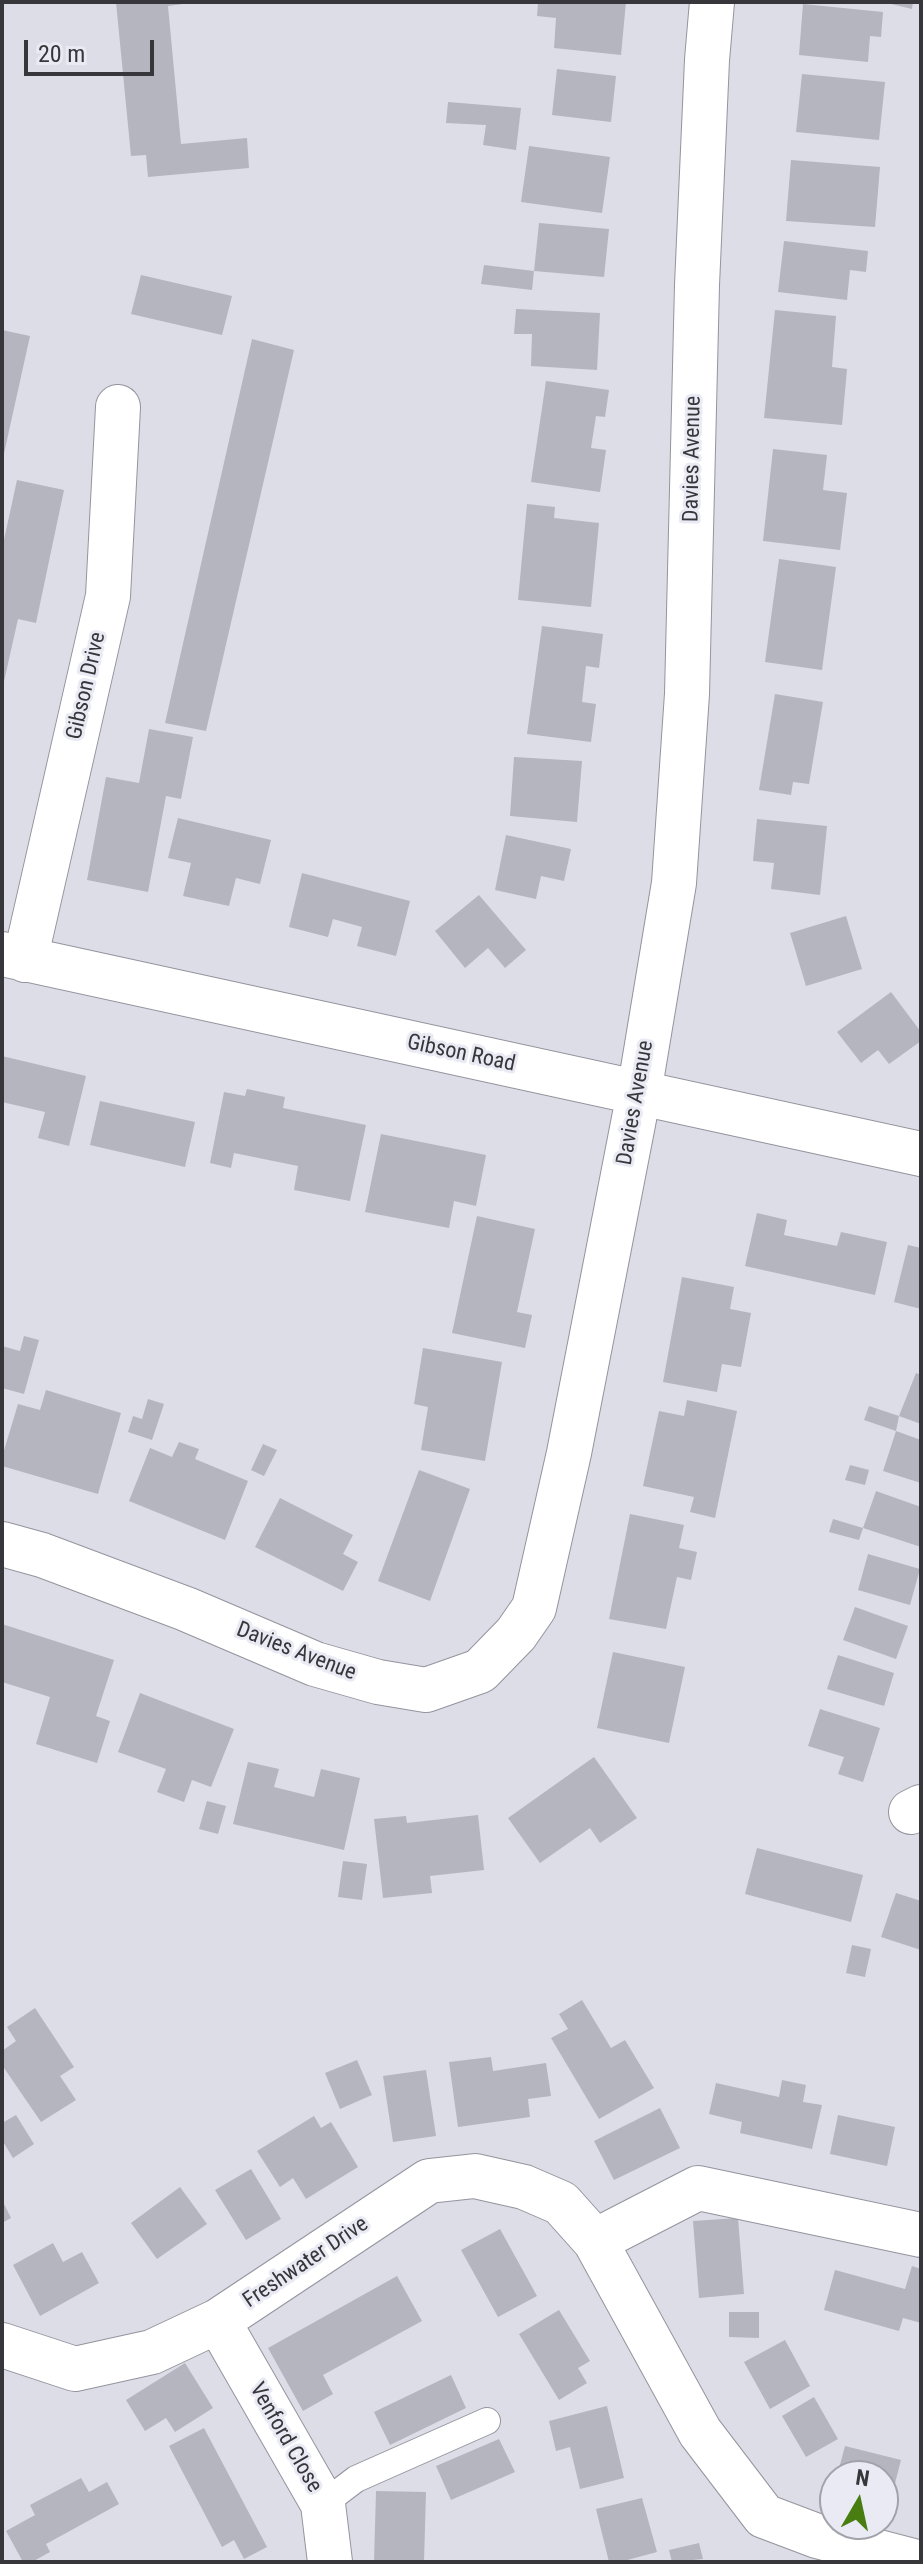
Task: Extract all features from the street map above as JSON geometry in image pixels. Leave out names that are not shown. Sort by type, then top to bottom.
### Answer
[{"type":"street","name":"Davies Avenue","points":[[2,1544],[42,1555],[186,1609],[315,1664],[378,1682],[426,1690],[480,1671],[516,1634],[534,1608],[572,1437],[639,1093],[674,883],[686,710],[697,285],[712,2]]},
{"type":"street","name":"Gibson Drive","points":[[14,957],[108,596],[118,407]]},
{"type":"street","name":"Gibson Road","points":[[14,957],[921,1154]]},
{"type":"street","name":"Freshwater Drive","points":[[2,2345],[75,2369],[152,2352],[218,2321],[429,2181],[475,2176],[524,2187],[561,2203],[595,2241],[700,2432],[764,2516],[892,2559]]},
{"type":"street","points":[[595,2241],[698,2188],[921,2235]]},
{"type":"street","name":"Venford Close","points":[[218,2321],[323,2504],[330,2562]]},
{"type":"lane","points":[[323,2504],[356,2479],[487,2421]]},
{"type":"building","points":[[116,2],[183,2],[168,6],[181,144],[247,138],[249,168],[148,177],[146,155],[131,156]]},
{"type":"building","points":[[538,2],[626,2],[621,55],[554,48],[556,18],[537,16]]},
{"type":"building","points":[[883,2],[913,2],[912,9]]},
{"type":"building","points":[[803,4],[883,12],[881,37],[870,36],[868,62],[799,55]]},
{"type":"building","points":[[557,69],[616,76],[611,122],[552,115]]},
{"type":"building","points":[[802,74],[885,82],[879,140],[796,132]]},
{"type":"building","points":[[448,102],[521,108],[516,150],[483,145],[486,125],[446,123]]},
{"type":"building","points":[[529,146],[610,157],[602,213],[521,202]]},
{"type":"building","points":[[791,160],[880,167],[875,227],[786,221]]},
{"type":"building","points":[[539,223],[609,229],[604,277],[534,271]]},
{"type":"building","points":[[784,241],[868,251],[866,272],[850,270],[847,300],[778,292]]},
{"type":"building","points":[[484,265],[534,271],[532,290],[481,284]]},
{"type":"building","points":[[141,275],[232,296],[222,335],[131,314]]},
{"type":"building","points":[[516,309],[600,313],[597,370],[531,366],[532,334],[514,334]]},
{"type":"building","points":[[775,310],[836,316],[832,367],[847,369],[842,425],[764,418]]},
{"type":"building","points":[[2,330],[30,336],[3,458],[2,457]]},
{"type":"building","points":[[252,339],[294,350],[206,731],[165,723]]},
{"type":"building","points":[[546,381],[609,390],[605,417],[596,416],[591,448],[606,450],[600,492],[531,482]]},
{"type":"building","points":[[773,449],[827,455],[823,490],[847,493],[840,550],[763,541]]},
{"type":"building","points":[[17,480],[64,490],[36,623],[18,619],[3,686],[2,549]]},
{"type":"building","points":[[527,504],[555,507],[554,518],[599,523],[591,607],[518,600]]},
{"type":"building","points":[[779,559],[836,567],[822,670],[765,662]]},
{"type":"building","points":[[542,626],[603,634],[599,668],[586,666],[582,702],[596,704],[591,742],[527,734]]},
{"type":"building","points":[[775,694],[823,702],[809,784],[793,782],[791,795],[759,790]]},
{"type":"building","points":[[149,729],[193,737],[181,799],[166,796],[148,892],[87,880],[106,777],[139,783]]},
{"type":"building","points":[[514,757],[582,761],[577,822],[510,816]]},
{"type":"building","points":[[178,818],[271,840],[260,884],[236,878],[229,906],[183,896],[191,863],[168,858]]},
{"type":"building","points":[[757,819],[827,826],[820,895],[771,889],[774,863],[753,861]]},
{"type":"building","points":[[506,835],[571,849],[564,881],[541,876],[536,899],[495,890]]},
{"type":"building","points":[[302,873],[410,901],[396,956],[357,946],[362,927],[333,919],[328,937],[289,927]]},
{"type":"building","points":[[479,895],[526,950],[505,968],[488,948],[465,968],[435,931]]},
{"type":"building","points":[[846,916],[862,969],[806,986],[790,933]]},
{"type":"building","points":[[891,992],[921,1032],[921,1041],[889,1064],[878,1050],[861,1063],[837,1032]]},
{"type":"building","points":[[2,1056],[86,1076],[69,1146],[38,1138],[45,1112],[2,1102]]},
{"type":"building","points":[[247,1089],[285,1097],[283,1108],[366,1125],[350,1201],[294,1190],[298,1166],[234,1153],[231,1168],[210,1163],[224,1092],[245,1096]]},
{"type":"building","points":[[100,1101],[195,1122],[185,1167],[90,1145]]},
{"type":"building","points":[[381,1134],[486,1155],[476,1206],[454,1201],[449,1228],[365,1212]]},
{"type":"building","points":[[757,1213],[787,1220],[784,1235],[837,1246],[841,1232],[887,1242],[875,1295],[745,1266]]},
{"type":"building","points":[[477,1216],[535,1229],[517,1312],[532,1315],[525,1348],[452,1333]]},
{"type":"building","points":[[908,1245],[921,1248],[921,1309],[894,1302]]},
{"type":"building","points":[[682,1277],[734,1287],[730,1309],[751,1313],[741,1367],[722,1364],[717,1392],[663,1382]]},
{"type":"building","points":[[24,1336],[39,1340],[24,1394],[2,1388],[2,1346],[20,1351]]},
{"type":"building","points":[[423,1348],[502,1362],[485,1461],[421,1450],[428,1407],[414,1404]]},
{"type":"building","points":[[916,1373],[921,1375],[921,1424],[899,1416]]},
{"type":"building","points":[[46,1390],[121,1413],[98,1494],[2,1466],[18,1404],[40,1410]]},
{"type":"building","points":[[148,1399],[164,1404],[152,1440],[128,1432],[133,1416],[142,1419]]},
{"type":"building","points":[[687,1400],[737,1411],[715,1518],[690,1512],[694,1497],[643,1486],[659,1411],[684,1416]]},
{"type":"building","points":[[869,1406],[899,1416],[896,1431],[864,1420]]},
{"type":"building","points":[[896,1431],[921,1440],[921,1483],[883,1471]]},
{"type":"building","points":[[179,1442],[199,1449],[195,1459],[248,1481],[225,1540],[129,1501],[150,1448],[172,1457]]},
{"type":"building","points":[[263,1444],[277,1450],[264,1476],[251,1470]]},
{"type":"building","points":[[850,1465],[869,1470],[865,1485],[845,1480]]},
{"type":"building","points":[[419,1470],[470,1489],[430,1601],[378,1581]]},
{"type":"building","points":[[876,1491],[921,1507],[921,1547],[863,1528]]},
{"type":"building","points":[[280,1498],[353,1535],[343,1554],[358,1562],[343,1591],[255,1547]]},
{"type":"building","points":[[630,1514],[684,1525],[679,1548],[697,1552],[691,1580],[677,1577],[666,1629],[609,1619]]},
{"type":"building","points":[[833,1519],[863,1528],[859,1540],[829,1532]]},
{"type":"building","points":[[868,1554],[920,1569],[910,1605],[858,1590]]},
{"type":"building","points":[[855,1607],[908,1626],[896,1659],[843,1640]]},
{"type":"building","points":[[2,1624],[114,1660],[96,1716],[110,1721],[97,1763],[36,1744],[50,1697],[2,1682]]},
{"type":"building","points":[[613,1652],[685,1667],[669,1743],[597,1728]]},
{"type":"building","points":[[838,1655],[894,1673],[884,1706],[827,1689]]},
{"type":"building","points":[[140,1693],[234,1729],[211,1787],[192,1780],[184,1802],[157,1792],[166,1769],[118,1752]]},
{"type":"building","points":[[820,1709],[880,1728],[863,1782],[838,1774],[844,1757],[808,1746]]},
{"type":"building","points":[[594,1757],[637,1818],[600,1843],[590,1828],[540,1863],[508,1818]]},
{"type":"building","points":[[248,1762],[279,1769],[274,1787],[314,1797],[321,1769],[360,1778],[344,1850],[233,1824]]},
{"type":"building","points":[[207,1801],[226,1806],[218,1834],[199,1829]]},
{"type":"building","points":[[478,1815],[484,1870],[430,1876],[432,1893],[383,1898],[374,1819],[406,1816],[407,1823]]},
{"type":"building","points":[[757,1848],[863,1875],[851,1922],[745,1894]]},
{"type":"building","points":[[343,1861],[367,1864],[362,1900],[338,1897]]},
{"type":"building","points":[[896,1893],[921,1901],[921,1950],[881,1937]]},
{"type":"building","points":[[852,1945],[871,1949],[865,1977],[846,1973]]},
{"type":"building","points":[[582,2000],[611,2048],[625,2040],[654,2088],[599,2119],[551,2038],[568,2029],[559,2014]]},
{"type":"building","points":[[35,2008],[74,2067],[60,2076],[76,2100],[41,2122],[2,2065],[2,2051],[16,2041],[7,2027]]},
{"type":"building","points":[[491,2057],[493,2071],[546,2063],[551,2096],[528,2099],[530,2117],[458,2127],[449,2062]]},
{"type":"building","points":[[357,2060],[372,2095],[340,2109],[325,2073]]},
{"type":"building","points":[[426,2070],[436,2136],[393,2142],[383,2076]]},
{"type":"building","points":[[782,2080],[806,2085],[803,2102],[822,2105],[812,2149],[740,2133],[742,2122],[709,2114],[716,2083],[779,2097]]},
{"type":"building","points":[[660,2108],[680,2148],[614,2180],[594,2141]]},
{"type":"building","points":[[16,2115],[34,2144],[13,2158],[2,2140],[2,2123]]},
{"type":"building","points":[[838,2115],[895,2127],[887,2166],[830,2154]]},
{"type":"building","points":[[314,2116],[321,2128],[331,2122],[358,2167],[306,2199],[293,2178],[280,2187],[257,2151]]},
{"type":"building","points":[[251,2169],[281,2219],[246,2240],[215,2190]]},
{"type":"building","points":[[180,2187],[207,2224],[157,2259],[131,2223]]},
{"type":"building","points":[[2,2200],[11,2218],[2,2223]]},
{"type":"building","points":[[738,2218],[744,2294],[699,2298],[693,2221]]},
{"type":"building","points":[[500,2229],[537,2296],[498,2317],[461,2250]]},
{"type":"building","points":[[53,2243],[63,2262],[82,2252],[99,2283],[40,2316],[13,2265]]},
{"type":"building","points":[[912,2266],[921,2269],[921,2323],[903,2318],[899,2331],[824,2310],[835,2270],[905,2289]]},
{"type":"building","points":[[397,2276],[422,2321],[323,2375],[333,2394],[303,2411],[268,2348]]},
{"type":"building","points":[[559,2310],[590,2361],[578,2368],[587,2383],[559,2400],[519,2334]]},
{"type":"building","points":[[729,2312],[759,2312],[759,2338],[729,2337]]},
{"type":"building","points":[[785,2340],[810,2386],[770,2409],[744,2362]]},
{"type":"building","points":[[185,2363],[213,2408],[175,2432],[166,2418],[145,2431],[126,2400]]},
{"type":"building","points":[[451,2375],[466,2408],[390,2445],[374,2412]]},
{"type":"building","points":[[814,2397],[838,2439],[806,2457],[782,2416]]},
{"type":"building","points":[[607,2406],[624,2478],[580,2489],[570,2447],[556,2451],[549,2421]]},
{"type":"building","points":[[204,2428],[267,2547],[244,2559],[234,2540],[222,2547],[169,2446]]},
{"type":"building","points":[[499,2439],[515,2472],[451,2500],[436,2466]]},
{"type":"building","points":[[845,2446],[901,2460],[899,2468],[899,2460],[841,2460]]},
{"type":"building","points":[[81,2478],[89,2492],[107,2482],[119,2504],[46,2544],[50,2552],[32,2562],[23,2562],[6,2531],[35,2515],[30,2505]]},
{"type":"building","points":[[376,2491],[426,2492],[424,2562],[374,2562]]},
{"type":"building","points":[[642,2498],[657,2552],[609,2562],[596,2509]]},
{"type":"building","points":[[699,2543],[703,2559],[672,2562],[669,2550]]}]
